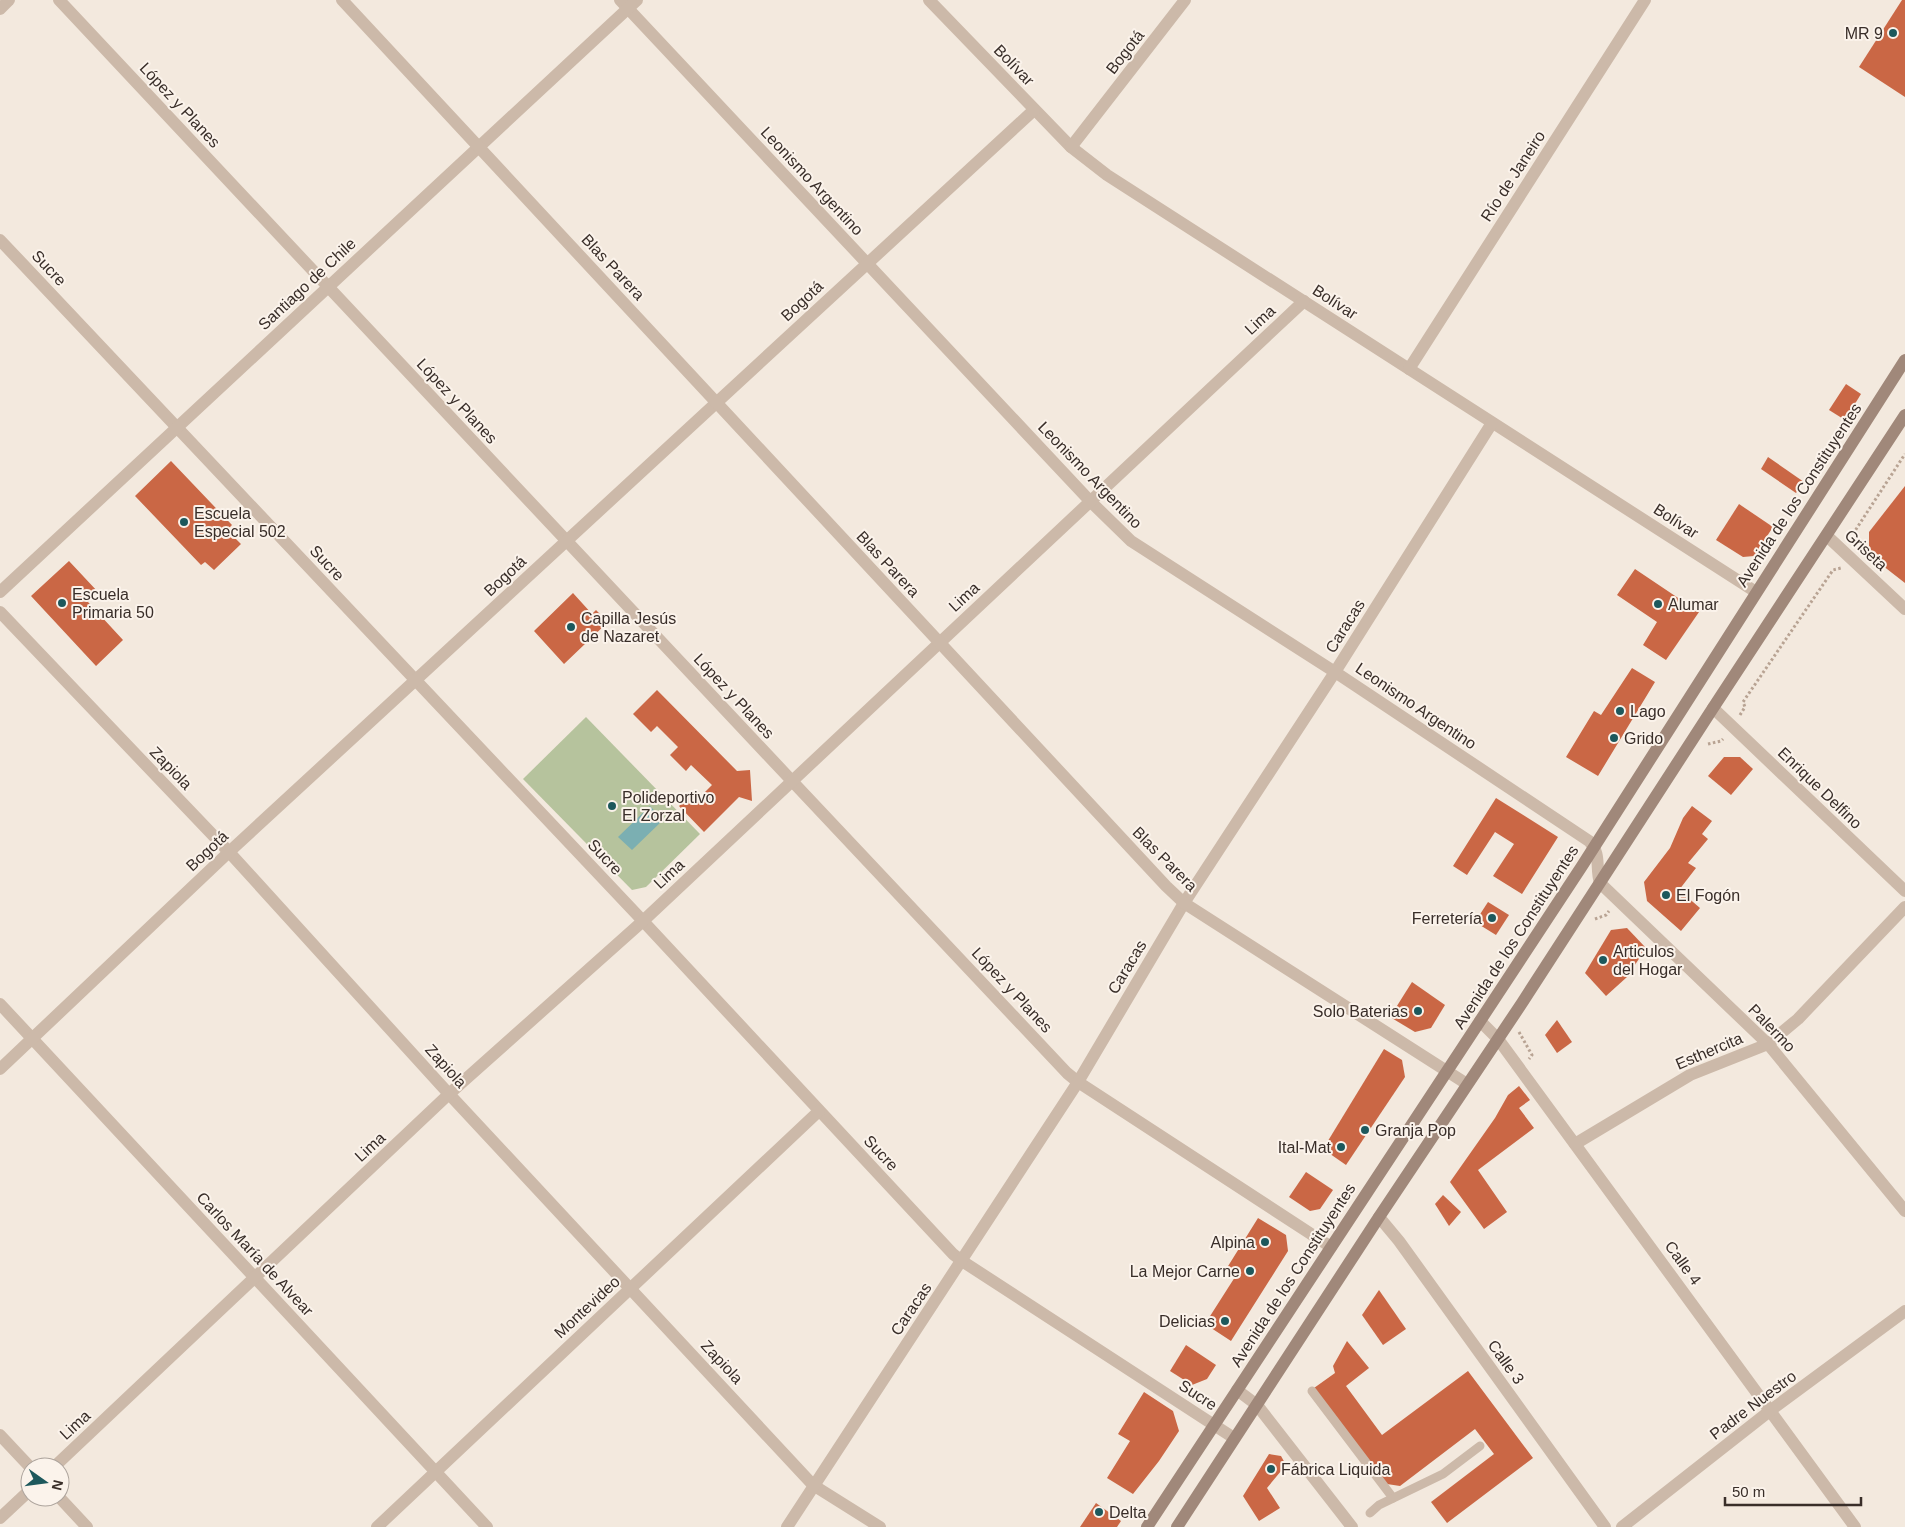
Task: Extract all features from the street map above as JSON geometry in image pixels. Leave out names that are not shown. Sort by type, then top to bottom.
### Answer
[{"type":"main road","name":"Avenida de los Constituyentes","points":[[1146,1527],[1480,1022],[1905,360]]},
{"type":"main road","points":[[1177,1527],[1905,415]]},
{"type":"street","points":[[0,9],[9,0]]},
{"type":"street","name":"López y Planes","points":[[59,0],[792,781],[1078,1082],[1331,1247]]},
{"type":"street","name":"Blas Parera","points":[[342,0],[1166,886],[1184,903],[1467,1084]]},
{"type":"street","name":"Bolívar","points":[[930,0],[1071,147],[1107,175],[1756,592]]},
{"type":"street","name":"Bogotá","points":[[1071,147],[1185,0]]},
{"type":"street","name":"Río de Janeiro","points":[[1409,369],[1645,0]]},
{"type":"street","name":"Santiago de Chile","points":[[0,592],[479,147],[628,3]]},
{"type":"street","name":"Leonismo Argentino","points":[[628,3],[867,264],[1090,501],[1131,541],[1335,672],[1594,846]]},
{"type":"street","name":"Bogotá","points":[[0,1069],[229,852],[1034,110]]},
{"type":"street","name":"Sucre","points":[[0,240],[962,1261],[1234,1438]]},
{"type":"street","name":"Lima","points":[[65,1457],[449,1094],[642,921],[1304,301]]},
{"type":"street","name":"Caracas","points":[[787,1527],[1078,1082],[1184,903],[1335,672],[1492,422]]},
{"type":"street","name":"Griseta","points":[[1827,536],[1905,609]]},
{"type":"street","name":"Zapiola","points":[[0,612],[229,852],[449,1094],[813,1485],[880,1527]]},
{"type":"street","name":"Enrique Delfino","points":[[1713,708],[1905,891]]},
{"type":"street","points":[[1594,846],[1598,856],[1597,872],[1600,883]]},
{"type":"street","name":"Palermo","points":[[1600,883],[1768,1044],[1905,1210]]},
{"type":"street","name":"Esthercita","points":[[1576,1144],[1690,1075],[1768,1044],[1798,1019],[1905,907]]},
{"type":"street","name":"Carlos María de Alvear","points":[[0,1004],[487,1527]]},
{"type":"street","name":"Calle 4","points":[[1480,1022],[1498,1039],[1576,1144],[1855,1527]]},
{"type":"street","name":"Montevideo","points":[[377,1527],[819,1111]]},
{"type":"street","name":"Calle 3","points":[[1379,1217],[1605,1527]]},
{"type":"street","name":"Padre Nuestro","points":[[1622,1527],[1771,1410],[1905,1311]]},
{"type":"street","points":[[1237,1390],[1257,1404],[1352,1527]]},
{"type":"street","points":[[0,1435],[21,1457]]},
{"type":"street","points":[[0,1518],[20,1499]]},
{"type":"street","points":[[68,1507],[87,1527]]},
{"type":"lane","points":[[1312,1390],[1393,1498]]},
{"type":"lane","points":[[1370,1513],[1379,1505],[1443,1474],[1480,1446]]},
{"type":"path","points":[[1703,745],[1721,741],[1745,708],[1743,702],[1833,570],[1840,569],[1852,559],[1856,548],[1852,537],[1905,454]]},
{"type":"path","points":[[1591,920],[1606,915],[1618,902]]},
{"type":"path","points":[[1520,1070],[1532,1055],[1518,1032],[1523,1025]]},
{"type":"green space","name":"Polideportivo El Zorzal","points":[[586,717],[700,834],[646,887],[632,890],[523,779]]},
{"type":"water","points":[[650,806],[663,820],[632,850],[618,837]]},
{"type":"building","name":"MR 9","points":[[1902,0],[1905,0],[1905,97],[1859,67]]},
{"type":"building","points":[[1846,384],[1861,394],[1845,420],[1829,410]]},
{"type":"building","points":[[1768,457],[1804,482],[1796,493],[1761,469]]},
{"type":"building","points":[[171,461],[232,525],[227,530],[241,544],[214,570],[205,562],[201,565],[135,496]]},
{"type":"building","points":[[1905,486],[1905,583],[1869,555],[1869,532]]},
{"type":"building","points":[[1739,504],[1773,527],[1754,556],[1743,557],[1716,540]]},
{"type":"building","points":[[69,561],[98,592],[88,602],[123,640],[96,666],[31,596]]},
{"type":"building","name":"Alumar","points":[[1635,569],[1699,612],[1666,660],[1643,645],[1657,622],[1617,595]]},
{"type":"building","name":"Capilla Jesús de Nazaret","points":[[573,593],[592,614],[596,610],[608,622],[564,664],[534,631]]},
{"type":"building","points":[[1632,668],[1655,682],[1598,776],[1566,757],[1594,711],[1601,715]]},
{"type":"building","points":[[657,690],[737,771],[750,770],[752,801],[739,797],[704,832],[679,806],[690,795],[696,801],[712,785],[691,765],[686,771],[670,755],[678,747],[657,726],[651,732],[633,714]]},
{"type":"building","points":[[1724,757],[1740,757],[1753,769],[1731,795],[1708,776]]},
{"type":"building","points":[[1496,798],[1558,837],[1522,894],[1493,876],[1514,844],[1495,832],[1467,875],[1453,866]]},
{"type":"building","points":[[1692,806],[1712,821],[1702,834],[1708,839],[1688,863],[1696,868],[1679,890],[1700,908],[1681,931],[1647,901],[1644,882],[1670,848],[1683,818]]},
{"type":"building","name":"Ferretería","points":[[1488,902],[1509,915],[1496,935],[1475,922]]},
{"type":"building","points":[[1627,928],[1646,948],[1627,977],[1606,996],[1585,973],[1611,930]]},
{"type":"building","name":"Solo Baterias","points":[[1412,982],[1445,1005],[1431,1028],[1415,1032],[1390,1017]]},
{"type":"building","points":[[1557,1020],[1572,1042],[1557,1053],[1545,1035]]},
{"type":"building","points":[[1384,1049],[1402,1060],[1405,1077],[1346,1165],[1323,1149]]},
{"type":"building","points":[[1519,1086],[1530,1100],[1519,1108],[1534,1128],[1478,1170],[1507,1212],[1484,1229],[1450,1182],[1495,1118],[1508,1095]]},
{"type":"building","points":[[1306,1172],[1333,1190],[1320,1209],[1310,1211],[1289,1197]]},
{"type":"building","points":[[1443,1195],[1461,1212],[1449,1226],[1435,1204]]},
{"type":"building","points":[[1258,1218],[1286,1235],[1288,1251],[1231,1341],[1205,1324],[1235,1277],[1225,1271]]},
{"type":"building","points":[[1379,1290],[1406,1329],[1383,1345],[1362,1315]]},
{"type":"building","points":[[1347,1341],[1369,1368],[1346,1386],[1382,1435],[1468,1371],[1533,1458],[1447,1523],[1431,1502],[1494,1454],[1475,1429],[1400,1486],[1387,1484],[1314,1388],[1335,1373],[1333,1366]]},
{"type":"building","points":[[1186,1345],[1216,1365],[1207,1379],[1192,1385],[1170,1371]]},
{"type":"building","points":[[1144,1392],[1173,1411],[1179,1431],[1159,1461],[1133,1494],[1107,1478],[1130,1441],[1118,1434]]},
{"type":"building","points":[[1269,1454],[1281,1456],[1286,1465],[1267,1488],[1280,1508],[1259,1521],[1243,1496]]},
{"type":"building","name":"Delta","points":[[1096,1503],[1121,1521],[1117,1527],[1080,1527]]},
{"type":"place","name":"MR 9","points":[[1893,33]]},
{"type":"place","name":"Escuela Especial 502","points":[[184,522]]},
{"type":"place","name":"Escuela Primaria 50","points":[[62,603]]},
{"type":"place","name":"Alumar","points":[[1658,604]]},
{"type":"place","name":"Capilla Jesús de Nazaret","points":[[571,627]]},
{"type":"place","name":"Lago","points":[[1620,711]]},
{"type":"place","name":"Grido","points":[[1614,738]]},
{"type":"place","name":"Polideportivo El Zorzal","points":[[612,806]]},
{"type":"place","name":"El Fogón","points":[[1666,895]]},
{"type":"place","name":"Ferretería","points":[[1492,918]]},
{"type":"place","name":"Articulos del Hogar","points":[[1603,960]]},
{"type":"place","name":"Solo Baterias","points":[[1418,1011]]},
{"type":"place","name":"Granja Pop","points":[[1365,1130]]},
{"type":"place","name":"Ital-Mat","points":[[1341,1147]]},
{"type":"place","name":"Alpina","points":[[1265,1242]]},
{"type":"place","name":"La Mejor Carne","points":[[1250,1271]]},
{"type":"place","name":"Delicias","points":[[1225,1321]]},
{"type":"place","name":"Fábrica Liquida","points":[[1271,1469]]},
{"type":"place","name":"Delta","points":[[1099,1512]]}]
